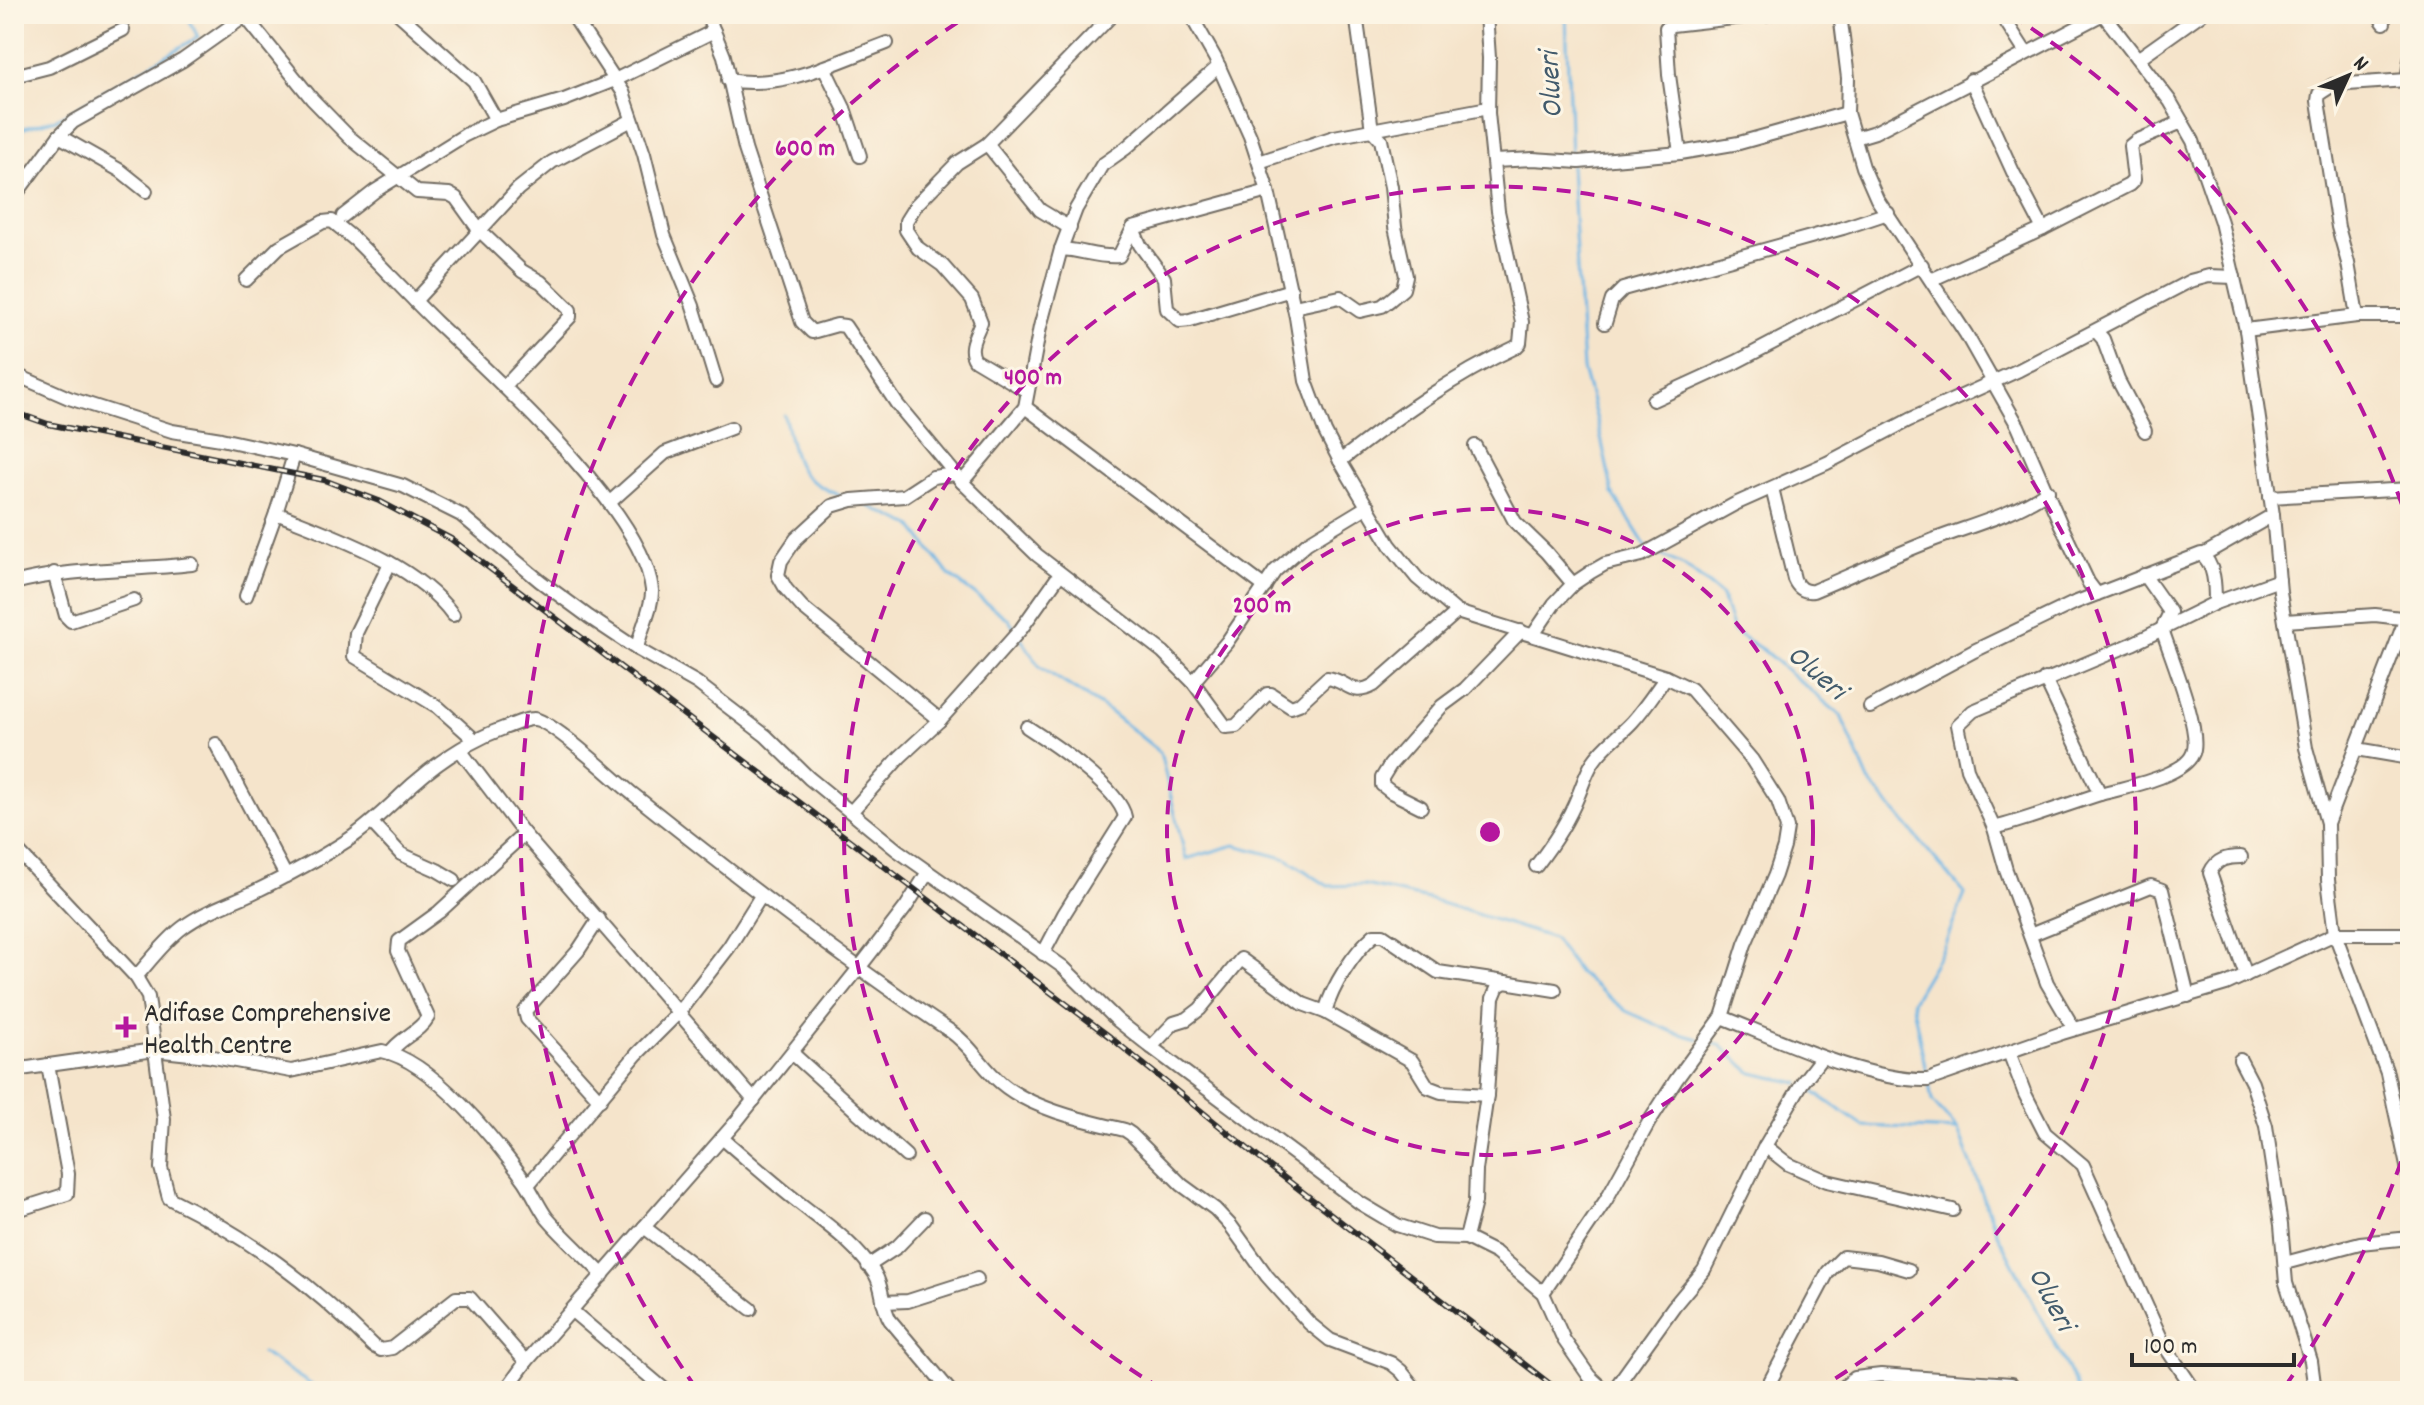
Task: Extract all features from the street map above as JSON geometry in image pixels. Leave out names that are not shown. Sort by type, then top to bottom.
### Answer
[{"type":"street","points":[[399,14],[474,81],[496,120]]},
{"type":"street","points":[[572,14],[615,80],[632,120],[644,154],[664,235],[693,306],[716,381]]},
{"type":"street","points":[[707,14],[724,56],[745,149],[802,322],[812,332],[837,325],[845,326],[897,404],[958,478],[1060,574],[1163,652],[1193,682],[1221,722],[1230,728],[1236,726],[1267,694],[1291,707],[1299,704],[1327,678],[1347,688],[1365,690],[1457,612]]},
{"type":"street","points":[[1027,391],[975,360],[971,354],[972,346],[981,322],[972,299],[942,265],[918,248],[906,230],[906,221],[916,205],[957,163],[987,144],[1113,14]]},
{"type":"street","points":[[1190,14],[1219,66],[1259,162],[1291,290],[1306,381],[1325,432],[1390,545],[1417,578],[1457,612],[1666,677],[1691,689],[1752,760],[1778,801],[1787,828],[1775,875],[1745,944],[1722,1017],[1702,1040],[1669,1090],[1606,1200],[1543,1293]]},
{"type":"street","points":[[1294,307],[1340,297],[1360,311],[1382,306],[1403,289],[1406,276],[1381,140],[1372,130],[1356,14]]},
{"type":"street","points":[[1340,461],[1444,387],[1520,343],[1522,322],[1498,211],[1488,108],[1486,14]]},
{"type":"street","points":[[1680,153],[1666,28],[1730,16],[1769,14]]},
{"type":"street","points":[[1840,14],[1848,78],[1847,113],[1863,167],[1877,199],[1922,265],[2018,426],[2088,582],[2097,594]]},
{"type":"street","points":[[2001,14],[2026,53]]},
{"type":"street","points":[[1855,138],[1875,132],[2103,14],[2139,58],[2193,141],[2221,222],[2246,330],[2285,621],[2306,748],[2327,823],[2328,880],[2335,934],[2387,1073],[2410,1180]]},
{"type":"street","points":[[2139,58],[2201,14]]},
{"type":"street","points":[[14,197],[73,122],[183,60],[246,15],[312,99],[349,137],[421,193],[449,194],[456,198],[479,230],[522,271],[541,282],[570,310],[570,317],[504,387]]},
{"type":"street","points":[[14,76],[49,67],[123,30]]},
{"type":"street","points":[[343,216],[397,177],[465,135],[496,120],[564,100],[615,80],[714,31]]},
{"type":"street","points":[[728,80],[763,83],[804,74],[887,43]]},
{"type":"street","points":[[2410,60],[2407,80],[2410,95]]},
{"type":"street","points":[[940,720],[803,608],[778,575],[781,561],[796,539],[832,506],[852,500],[904,496],[933,477],[958,478],[1025,407],[1040,327],[1061,249],[1076,209],[1102,165],[1126,148],[1219,66]]},
{"type":"street","points":[[824,67],[844,108],[860,156]]},
{"type":"street","points":[[1971,80],[2043,229]]},
{"type":"street","points":[[2357,316],[2338,227],[2319,94],[2333,85],[2407,80]]},
{"type":"street","points":[[1259,162],[1334,137],[1488,108]]},
{"type":"street","points":[[1494,161],[1533,159],[1573,162],[1680,153],[1739,143],[1847,113]]},
{"type":"street","points":[[415,301],[518,189],[552,162],[632,120]]},
{"type":"street","points":[[1931,280],[2043,229],[2129,185],[2134,180],[2135,171],[2130,146],[2182,122]]},
{"type":"street","points":[[59,136],[121,171],[146,191]]},
{"type":"street","points":[[987,144],[1040,210],[1070,228]]},
{"type":"street","points":[[1061,249],[1082,250],[1099,258],[1119,256],[1133,228],[1268,191]]},
{"type":"street","points":[[1605,323],[1612,300],[1623,289],[1888,213]]},
{"type":"street","points":[[246,280],[279,247],[323,222],[332,221],[373,257],[530,412],[609,503],[636,546],[652,589],[637,649]]},
{"type":"street","points":[[1133,228],[1140,245],[1164,278],[1167,309],[1180,321],[1291,290]]},
{"type":"street","points":[[1653,400],[1736,362],[1922,265]]},
{"type":"street","points":[[1421,807],[1382,785],[1382,778],[1390,765],[1442,706],[1527,633],[1573,584],[1605,564],[1642,555],[1772,488],[2096,331],[2190,281],[2209,276],[2234,277]]},
{"type":"street","points":[[2246,330],[2357,316],[2410,316]]},
{"type":"street","points":[[2096,331],[2103,339],[2118,380],[2145,431]]},
{"type":"street","points":[[14,374],[69,398],[172,431],[294,455],[403,486],[461,515],[540,581],[637,649],[697,683],[766,736],[809,778],[851,812],[928,872],[1063,967],[1117,1020],[1348,1194],[1397,1225],[1434,1237],[1466,1238],[1496,1253],[1543,1293],[1564,1340],[1589,1376],[1605,1391]]},
{"type":"street","points":[[1025,407],[1265,587]]},
{"type":"street","points":[[609,503],[665,453],[731,428]]},
{"type":"street","points":[[1475,446],[1515,522],[1573,584]]},
{"type":"street","points":[[246,596],[294,455]]},
{"type":"street","points":[[1772,488],[1794,579],[1805,591],[1813,591],[1909,549],[2003,514],[2048,491]]},
{"type":"street","points":[[2270,497],[2410,489]]},
{"type":"street","points":[[1193,682],[1227,642],[1275,571],[1307,543],[1368,506]]},
{"type":"street","points":[[276,513],[390,563],[434,591],[453,615]]},
{"type":"street","points":[[1870,707],[1974,651],[2097,594],[2203,555],[2273,515]]},
{"type":"street","points":[[2203,555],[2211,569],[2215,603]]},
{"type":"street","points":[[390,563],[356,633],[354,656],[438,707],[475,740]]},
{"type":"street","points":[[14,583],[54,573],[192,564]]},
{"type":"street","points":[[54,573],[66,616],[71,621],[134,600]]},
{"type":"street","points":[[851,812],[900,757],[940,720],[1016,634],[1060,574]]},
{"type":"street","points":[[1994,828],[2100,794],[2140,786],[2183,765],[2193,755],[2196,736],[2162,629],[2170,612],[2144,575]]},
{"type":"street","points":[[2074,1029],[2047,983],[1994,828],[1967,769],[1958,725],[1973,711],[2132,644],[2215,603],[2279,580]]},
{"type":"street","points":[[2285,621],[2409,615],[2327,823]]},
{"type":"street","points":[[1536,866],[1566,821],[1596,757],[1640,713],[1666,677]]},
{"type":"street","points":[[2045,679],[2100,794]]},
{"type":"street","points":[[136,977],[179,930],[205,912],[324,856],[373,824],[413,784],[475,740],[521,722],[535,719],[548,722],[599,768],[761,896],[966,1043],[1003,1085],[1051,1109],[1131,1134],[1182,1185],[1215,1209],[1267,1276],[1309,1323],[1330,1340],[1391,1363],[1417,1391]]},
{"type":"street","points":[[1027,727],[1104,787],[1124,808],[1125,817],[1064,914],[1043,954]]},
{"type":"street","points":[[216,744],[286,876]]},
{"type":"street","points":[[2357,749],[2410,758]]},
{"type":"street","points":[[460,750],[524,834],[754,1100]]},
{"type":"street","points":[[373,824],[401,854],[454,880]]},
{"type":"street","points":[[390,1053],[395,1045],[419,1029],[428,1017],[398,951],[399,941],[439,912],[524,834]]},
{"type":"street","points":[[14,847],[136,977],[148,997],[164,1119],[161,1168],[169,1198],[270,1255],[381,1350],[392,1348],[456,1298],[470,1298],[526,1362]]},
{"type":"street","points":[[2241,857],[2226,857],[2210,873],[2246,975]]},
{"type":"street","points":[[505,1391],[526,1362],[754,1100],[906,907],[928,872]]},
{"type":"street","points":[[2030,935],[2151,886],[2159,887],[2188,996]]},
{"type":"street","points":[[528,1185],[637,1054],[678,1013],[723,955],[761,896]]},
{"type":"street","points":[[599,919],[578,951],[525,1011],[527,1019],[600,1100]]},
{"type":"street","points":[[1722,1017],[1822,1057],[1907,1081],[1928,1080],[2074,1029],[2226,984],[2335,934],[2410,934]]},
{"type":"street","points":[[1325,1012],[1339,981],[1374,935],[1383,935],[1438,972],[1555,990]]},
{"type":"street","points":[[1151,1047],[1174,1023],[1187,1019],[1200,1009],[1241,959],[1303,1004],[1325,1012],[1412,1061],[1428,1087],[1441,1092],[1487,1095]]},
{"type":"street","points":[[1466,1238],[1475,1202],[1476,1170],[1487,1095],[1493,998],[1498,986],[1505,982]]},
{"type":"street","points":[[14,1070],[154,1050],[291,1071],[382,1051],[390,1053],[426,1073],[496,1142],[528,1185],[546,1217],[603,1275]]},
{"type":"street","points":[[2009,1052],[2025,1094],[2045,1133],[2083,1165],[2164,1345],[2195,1391]]},
{"type":"street","points":[[792,1053],[906,1156]]},
{"type":"street","points":[[1613,1391],[1704,1270],[1765,1146],[1802,1083],[1822,1057]]},
{"type":"street","points":[[2240,1060],[2252,1083],[2266,1126],[2286,1283],[2311,1361],[2315,1391]]},
{"type":"street","points":[[14,1211],[67,1194],[68,1174],[48,1065]]},
{"type":"street","points":[[722,1138],[842,1235],[868,1266],[881,1288],[883,1310],[950,1391]]},
{"type":"street","points":[[1765,1146],[1788,1164],[1827,1181],[1953,1210]]},
{"type":"street","points":[[868,1266],[897,1247],[925,1218]]},
{"type":"street","points":[[644,1227],[751,1309]]},
{"type":"street","points":[[2285,1263],[2360,1243],[2410,1238]]},
{"type":"street","points":[[1765,1391],[1828,1272],[1843,1257],[1878,1261],[1909,1270]]},
{"type":"street","points":[[883,1302],[908,1301],[977,1279]]},
{"type":"street","points":[[572,1311],[664,1389]]},
{"type":"street","points":[[1844,1389],[1855,1378],[1881,1375],[2011,1384]]},
{"type":"waterway","points":[[14,131],[59,118],[198,37],[186,14]]},
{"type":"waterway","name":"Olueri","points":[[1566,14],[1571,158]]},
{"type":"waterway","name":"Olueri","points":[[1571,166],[1583,369],[1613,494],[1647,548]]},
{"type":"waterway","points":[[784,415],[800,468],[815,483],[845,497]]},
{"type":"waterway","points":[[864,504],[912,526],[949,575],[1008,619],[1015,629]]},
{"type":"waterway","name":"Olueri","points":[[1654,552],[1685,566],[1722,596],[1733,631],[1763,650],[1841,716],[1869,781],[1965,894],[1943,949],[1912,1001],[1927,1076]]},
{"type":"waterway","points":[[1019,635],[1040,667],[1110,712],[1160,752],[1186,859],[1235,845],[1287,859],[1328,886],[1365,885],[1428,899],[1553,938],[1579,973],[1626,1011],[1673,1032],[1699,1039]]},
{"type":"waterway","points":[[1710,1043],[1720,1045],[1752,1073],[1799,1083]]},
{"type":"waterway","name":"Olueri","points":[[1929,1084],[1932,1101],[1958,1130],[1997,1233],[2079,1391]]},
{"type":"waterway","points":[[1805,1086],[1863,1126],[1957,1130]]},
{"type":"waterway","points":[[262,1353],[321,1391]]},
{"type":"railway","points":[[14,412],[48,424],[324,480],[379,501],[451,539],[1110,1037],[1264,1162],[1559,1391]]},
{"type":"place","name":"Adifase Comprehensive Health Centre","points":[[126,1027]]}]
